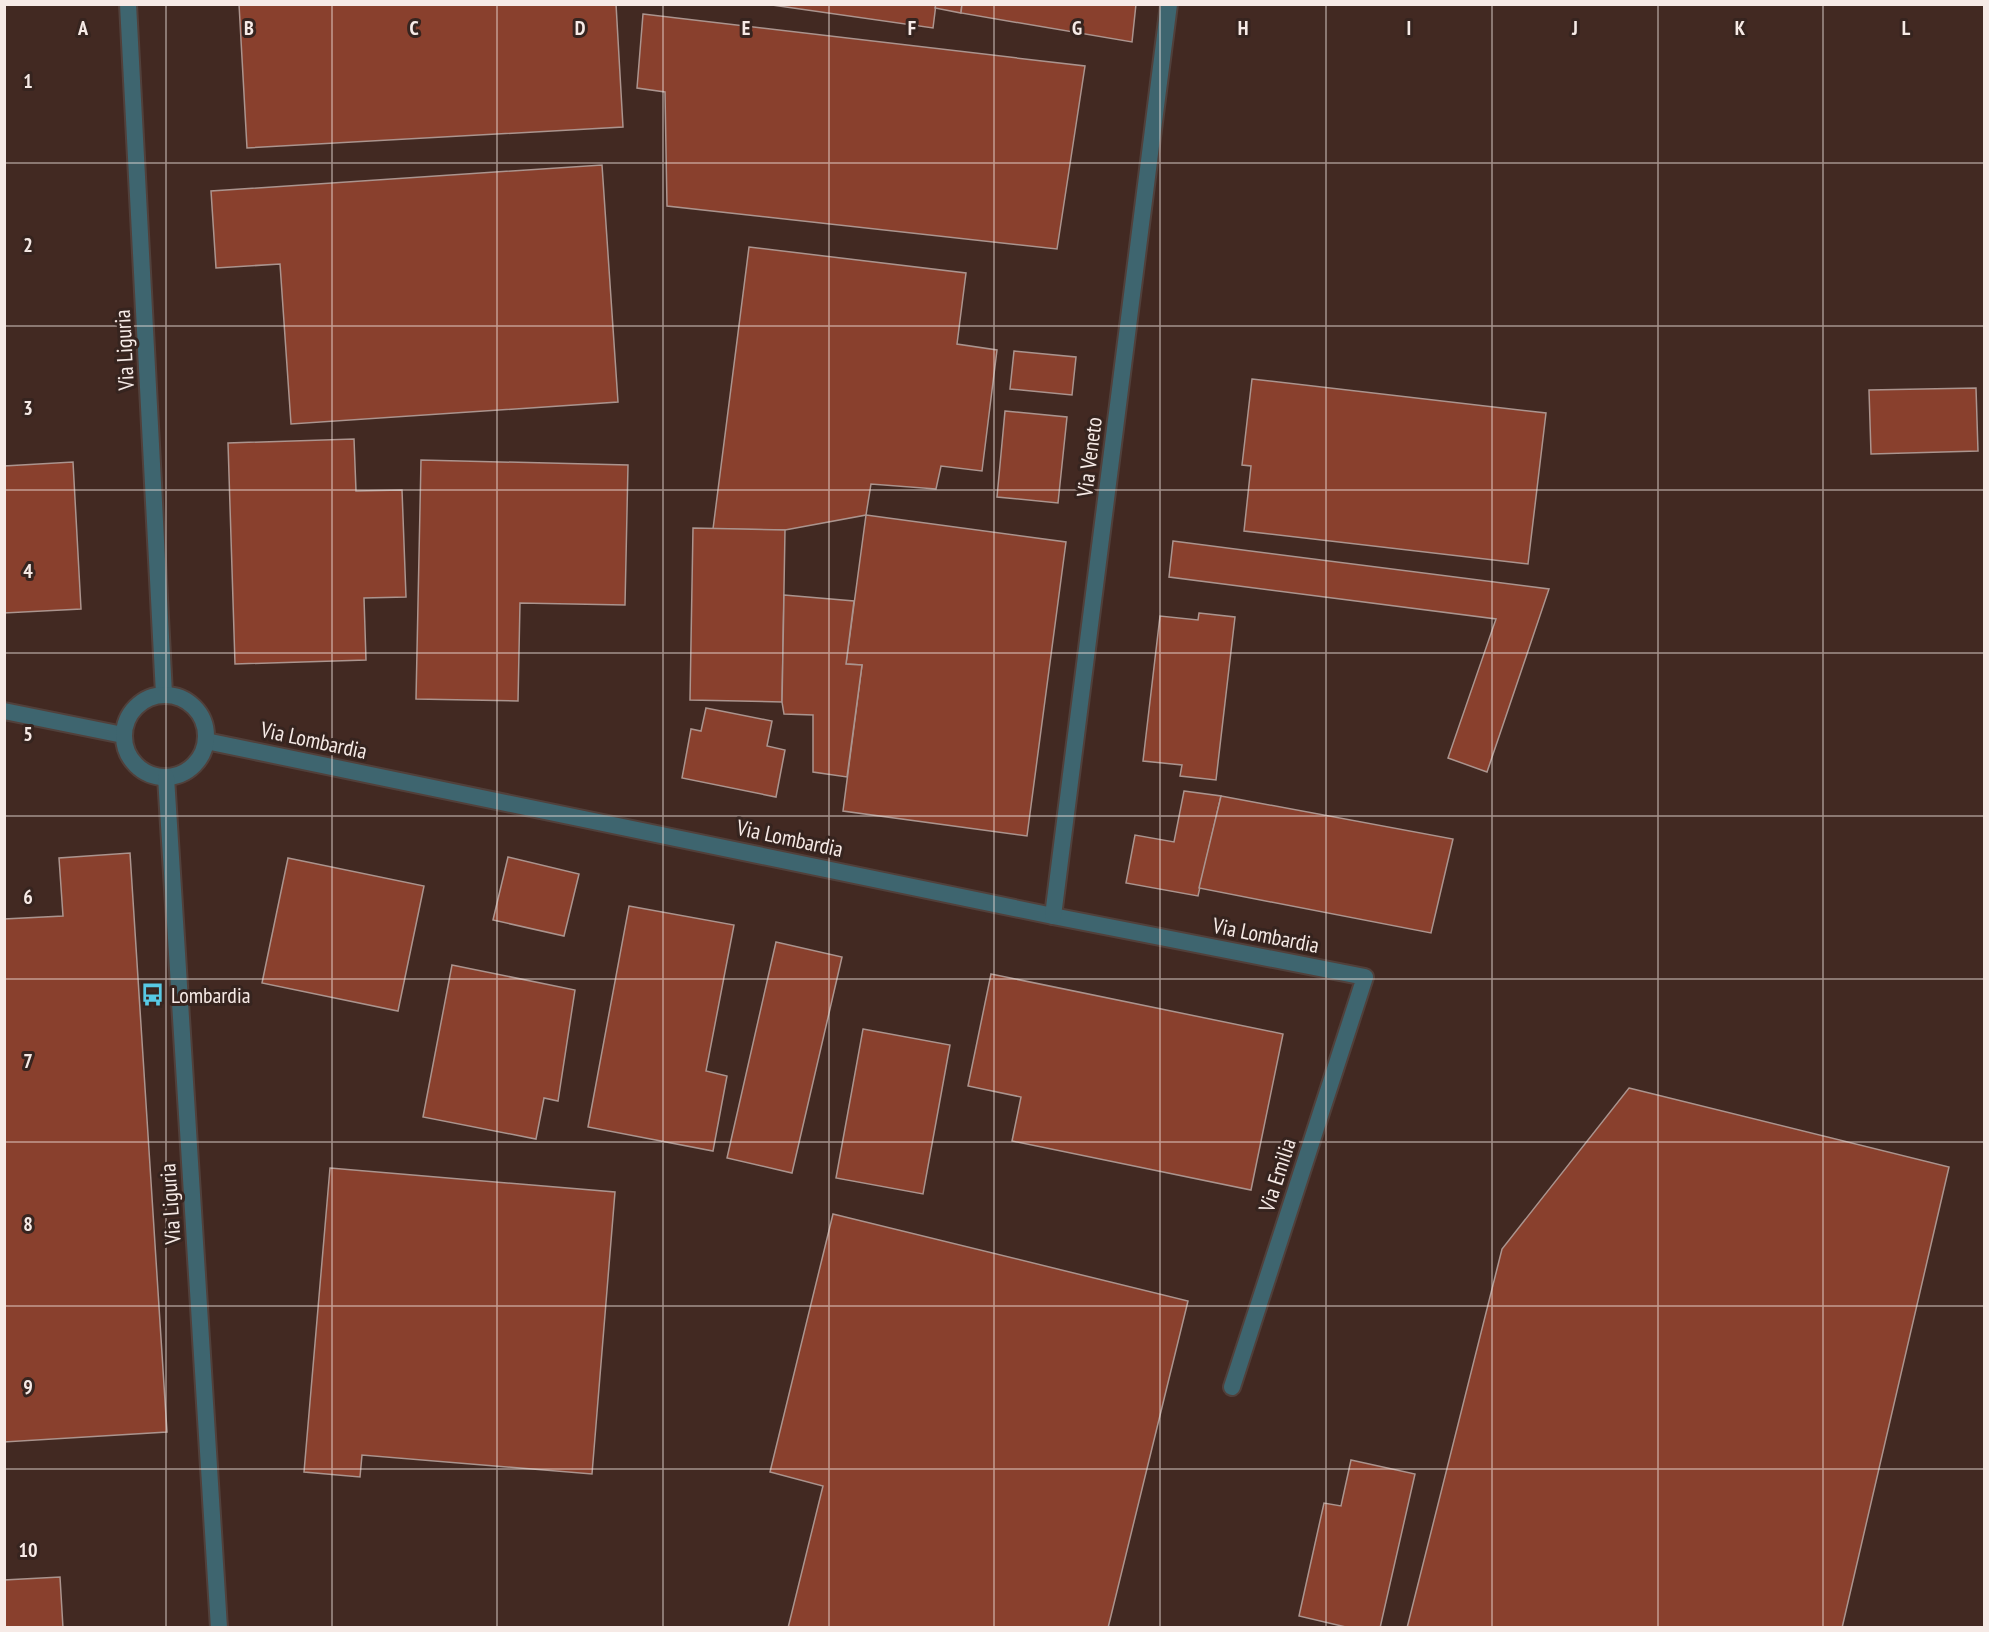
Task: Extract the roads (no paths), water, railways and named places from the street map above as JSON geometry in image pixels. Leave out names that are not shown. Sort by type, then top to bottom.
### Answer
[{"type":"street","name":"Via Liguria","points":[[128,4],[164,694]]},
{"type":"street","name":"Via Veneto","points":[[1053,916],[1169,4]]},
{"type":"street","points":[[164,694],[178,696],[189,702],[198,711],[206,730],[203,752],[197,762],[177,776],[166,777],[152,776],[139,769],[124,748],[123,735],[126,721],[133,709],[142,701],[164,694]]},
{"type":"street","points":[[4,711],[123,735]]},
{"type":"street","name":"Via Lombardia","points":[[206,741],[1053,916],[1365,977]]},
{"type":"street","name":"Via Liguria","points":[[166,777],[219,1628]]},
{"type":"street","name":"Via Emilia","points":[[1232,1387],[1365,977]]},
{"type":"place","name":"Lombardia","points":[[153,995]]}]
